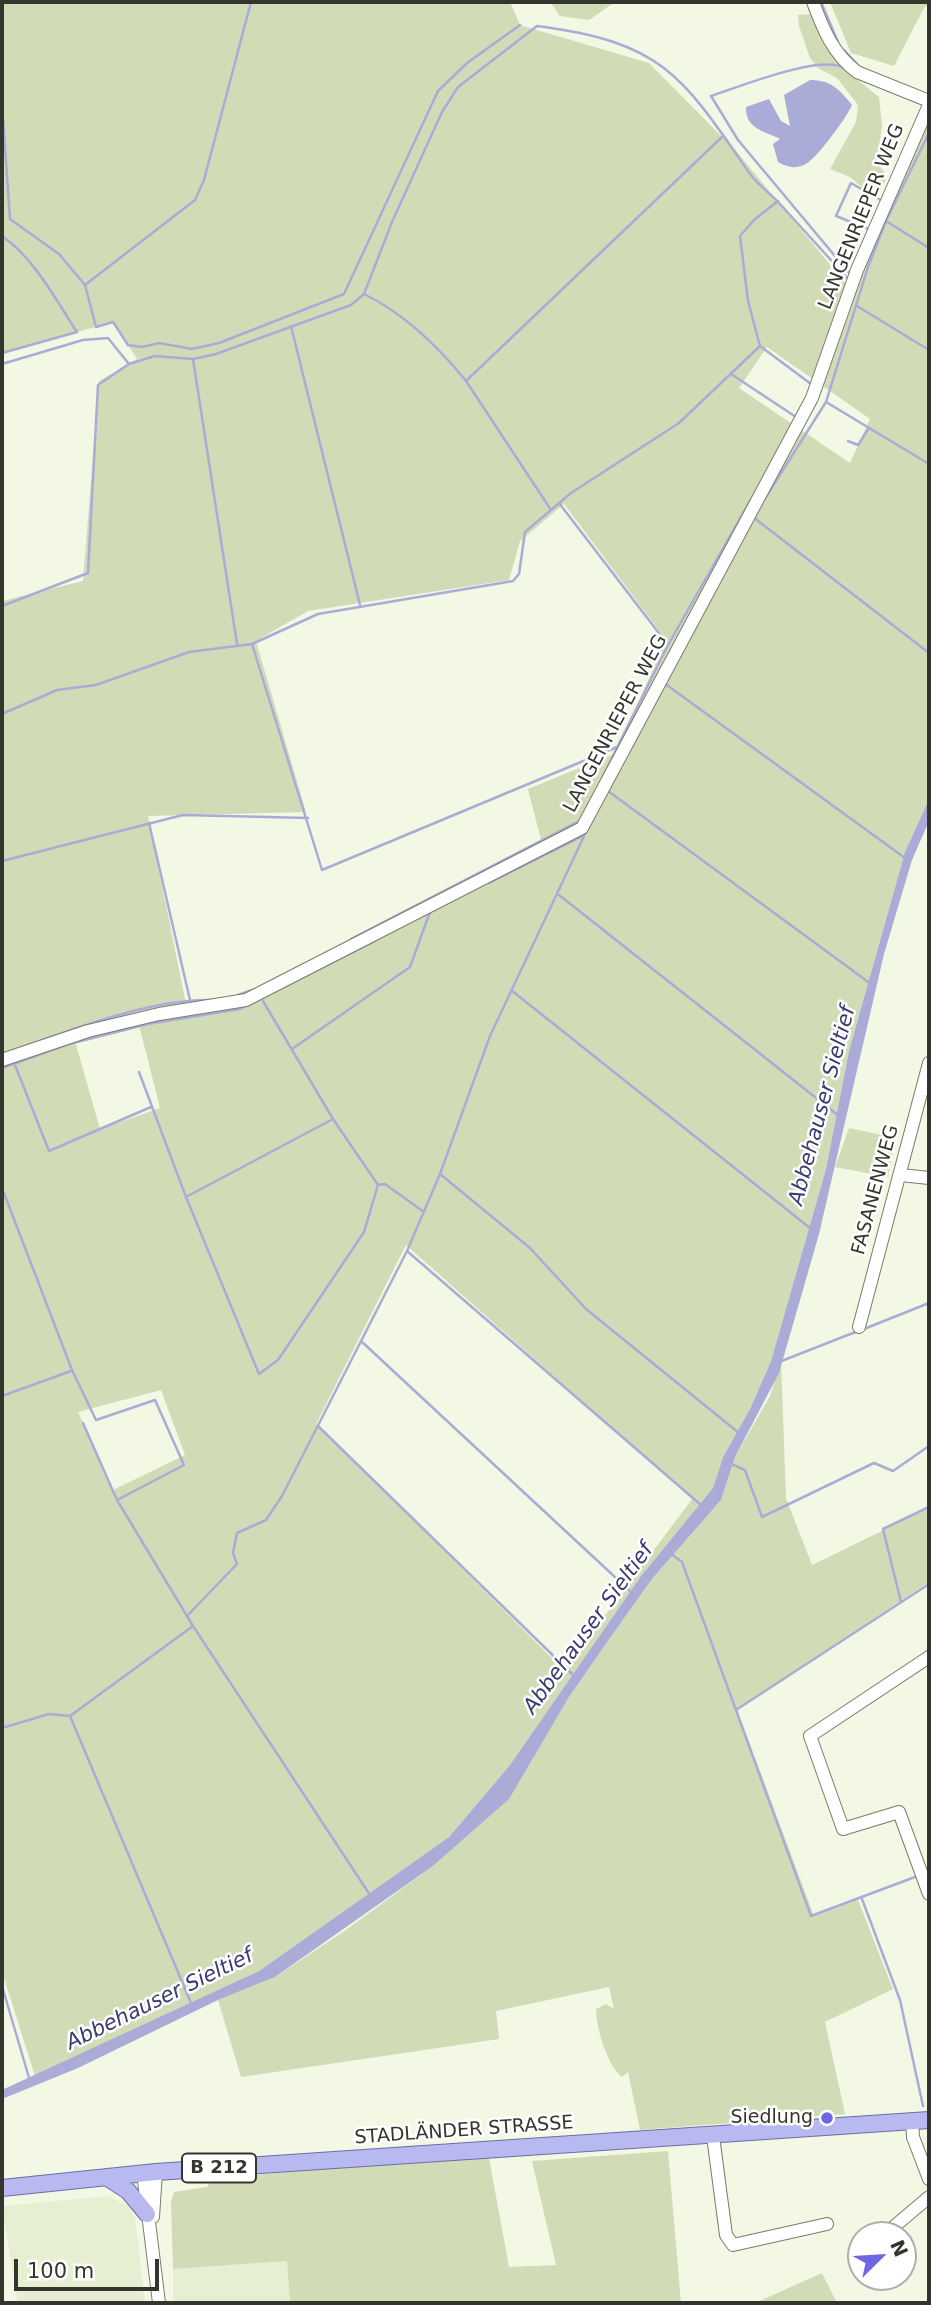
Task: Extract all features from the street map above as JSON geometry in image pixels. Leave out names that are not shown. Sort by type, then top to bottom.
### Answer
[{"type":"main road","name":"STADLÄNDER STRASSE","points":[[2,2188],[150,2173],[929,2120]]},
{"type":"main road","points":[[106,2177],[128,2192],[148,2214]]},
{"type":"street","points":[[813,2],[827,37],[846,64],[857,72],[929,103]]},
{"type":"street","name":"LANGENRIEPER WEG","points":[[2,1060],[88,1031],[159,1014],[246,1000],[582,828],[813,398],[857,271],[929,103]]},
{"type":"street","name":"FASANENWEG","points":[[859,1327],[929,1063]]},
{"type":"street","points":[[901,1175],[929,1178]]},
{"type":"street","points":[[929,1657],[810,1736],[843,1829],[899,1812],[929,1894]]},
{"type":"street","points":[[912,2121],[913,2137],[929,2179]]},
{"type":"street","points":[[713,2136],[726,2235],[733,2245],[827,2224]]},
{"type":"street","points":[[150,2173],[148,2214],[152,2231]]},
{"type":"street","points":[[150,2173],[159,2303]]},
{"type":"street","points":[[901,2221],[929,2197]]},
{"type":"shaded area","points":[[2,2],[510,2],[520,25],[649,63],[736,151],[847,285],[929,118],[929,799],[905,852],[849,1051],[826,1169],[771,1361],[750,1409],[723,1457],[713,1488],[641,1576],[510,1765],[449,1837],[259,1971],[35,2076],[2,1972],[2,601],[83,581],[99,381],[137,359],[113,322],[2,353]],"holes":[[[767,347],[870,419],[850,463],[739,388]],[[564,504],[666,640],[616,753],[528,789],[543,848],[264,996],[186,1004],[148,816],[306,812],[256,641],[308,611],[509,580],[520,541]],[[139,1025],[160,1108],[100,1129],[75,1041]],[[406,1245],[692,1499],[564,1670],[316,1424]],[[161,1390],[185,1455],[113,1490],[78,1412]]]},
{"type":"shaded area","points":[[550,2],[615,2],[589,20],[560,16]]},
{"type":"shaded area","points":[[830,2],[929,2],[929,7],[925,6],[894,66],[851,53]]},
{"type":"shaded area","points":[[814,14],[842,67],[879,97],[882,125],[877,163],[886,174],[885,182],[879,190],[866,191],[850,177],[830,169],[856,122],[858,105],[837,78],[818,68],[810,58],[798,15]]},
{"type":"shaded area","points":[[849,1128],[896,1138],[888,1177],[835,1167]]},
{"type":"shaded area","points":[[781,1361],[786,1498],[812,1565],[929,1508],[929,1582],[737,1709],[814,1916],[858,1900],[893,1989],[825,2022],[845,2114],[640,2130],[628,2072],[622,2077],[617,2072],[603,2045],[598,2025],[596,2009],[606,2004],[614,2009],[609,1987],[496,2011],[499,2039],[241,2077],[218,2000],[275,1977],[343,1932],[433,1866],[508,1799],[569,1697],[652,1579],[721,1500],[735,1457],[770,1396]]},
{"type":"shaded area","points":[[668,2151],[681,2303],[290,2303],[287,2261],[173,2269],[171,2202],[174,2192],[207,2187],[212,2179],[363,2165],[489,2158],[509,2267],[556,2265],[532,2161]]},
{"type":"shaded area","points":[[108,2196],[128,2206],[135,2218],[145,2303],[18,2303],[2,2206]]},
{"type":"shaded area","points":[[287,2261],[290,2303],[173,2303],[173,2269]]},
{"type":"shaded area","points":[[822,2273],[837,2303],[755,2303]]},
{"type":"water","points":[[810,80],[834,86],[852,105],[830,138],[809,162],[800,166],[788,166],[778,162],[773,144],[780,139],[752,125],[746,107],[769,99],[781,121],[790,126],[784,95]]},
{"type":"water","points":[[929,799],[929,821],[912,860],[884,954],[819,1234],[779,1373],[735,1457],[721,1500],[652,1579],[610,1638],[569,1697],[509,1799],[433,1866],[275,1977],[218,2000],[78,2068],[2,2099],[2,2090],[259,1971],[449,1837],[510,1765],[641,1576],[713,1488],[723,1457],[750,1409],[771,1361],[826,1169],[849,1051],[905,852]]},
{"type":"waterway","points":[[85,285],[195,200],[204,180],[251,2]]},
{"type":"waterway","points":[[821,2],[838,42]]},
{"type":"waterway","points":[[2,104],[10,219],[59,254],[85,285],[96,327],[113,322],[128,345],[142,347],[159,343],[192,349],[219,343],[344,294],[438,91],[467,63],[520,25]]},
{"type":"waterway","points":[[2,606],[88,573],[98,385],[129,364],[155,356],[193,359],[216,354],[351,305],[364,294],[392,222],[442,112],[458,87],[537,26],[613,42],[641,54],[665,69],[706,111],[753,178],[849,280]]},
{"type":"waterway","points":[[844,50],[859,66]]},
{"type":"waterway","points":[[844,68],[833,65],[799,68],[711,96],[738,140],[850,274]]},
{"type":"waterway","points":[[929,133],[886,221],[868,267],[826,402],[929,464]]},
{"type":"waterway","points":[[466,381],[722,137]]},
{"type":"waterway","points":[[871,230],[836,216],[851,183],[884,202]]},
{"type":"waterway","points":[[778,201],[754,220],[740,236],[748,301],[760,346],[811,384]]},
{"type":"waterway","points":[[886,221],[929,248]]},
{"type":"waterway","points":[[2,236],[14,245],[34,268],[77,332],[2,353]]},
{"type":"waterway","points":[[364,294],[407,321],[455,368],[551,510]]},
{"type":"waterway","points":[[857,306],[929,350]]},
{"type":"waterway","points":[[291,326],[360,605]]},
{"type":"waterway","points":[[2,364],[83,340],[108,338],[129,364]]},
{"type":"waterway","points":[[2,714],[57,690],[96,685],[189,652],[252,644],[318,614],[513,581],[519,574],[525,532],[571,493],[679,423],[760,346]]},
{"type":"waterway","points":[[193,359],[237,644]]},
{"type":"waterway","points":[[731,374],[796,417]]},
{"type":"waterway","points":[[764,500],[826,402]]},
{"type":"waterway","points":[[848,441],[858,445],[869,428]]},
{"type":"waterway","points":[[603,776],[668,645],[750,501]]},
{"type":"waterway","points":[[559,503],[668,645]]},
{"type":"waterway","points":[[753,517],[929,653]]},
{"type":"waterway","points":[[252,644],[322,870],[617,747]]},
{"type":"waterway","points":[[664,683],[905,858]]},
{"type":"waterway","points":[[608,791],[871,984]]},
{"type":"waterway","points":[[2,861],[183,815],[308,818]]},
{"type":"waterway","points":[[351,939],[581,820]]},
{"type":"waterway","points":[[149,823],[190,1000]]},
{"type":"waterway","points":[[187,1616],[237,1564],[233,1553],[237,1533],[266,1520],[282,1496],[407,1251],[440,1174],[490,1036],[586,832]]},
{"type":"waterway","points":[[489,883],[583,836]]},
{"type":"waterway","name":"Abbehauser Sieltief","points":[[559,895],[839,1116]]},
{"type":"waterway","points":[[292,1049],[410,967],[430,912]]},
{"type":"waterway","points":[[2,1068],[69,1044],[148,1024],[240,1009],[375,941]]},
{"type":"waterway","points":[[238,995],[252,990]]},
{"type":"waterway","name":"Abbehauser Sieltief","points":[[511,990],[810,1228]]},
{"type":"waterway","points":[[2,1054],[133,1011],[186,1001],[211,1000]]},
{"type":"waterway","points":[[263,1001],[333,1119],[378,1185],[385,1184],[424,1212]]},
{"type":"waterway","points":[[15,1065],[49,1151],[151,1107]]},
{"type":"waterway","points":[[139,1072],[186,1197],[259,1374],[278,1360],[364,1232],[378,1185]]},
{"type":"waterway","points":[[186,1197],[333,1119]]},
{"type":"waterway","points":[[440,1174],[530,1248],[586,1309],[739,1433]]},
{"type":"waterway","points":[[2,1188],[72,1370],[96,1420],[155,1400],[184,1465],[117,1500]]},
{"type":"waterway","points":[[407,1251],[701,1505]]},
{"type":"waterway","points":[[864,1329],[929,1303]]},
{"type":"waterway","points":[[779,1362],[858,1331]]},
{"type":"waterway","name":"Abbehauser Sieltief","points":[[361,1341],[630,1591]]},
{"type":"waterway","points":[[2,1396],[71,1371]]},
{"type":"waterway","points":[[83,1423],[117,1500],[193,1626],[370,1895]]},
{"type":"waterway","name":"Abbehauser Sieltief","points":[[318,1426],[573,1675]]},
{"type":"waterway","points":[[729,1463],[745,1470],[762,1517],[874,1463],[893,1471],[929,1446]]},
{"type":"waterway","points":[[901,1602],[883,1529],[929,1507]]},
{"type":"waterway","points":[[670,1553],[682,1562],[811,1916],[915,1877]]},
{"type":"waterway","points":[[736,1710],[929,1584]]},
{"type":"waterway","points":[[2,1728],[49,1714],[70,1716],[193,1626]]},
{"type":"waterway","name":"Abbehauser Sieltief","points":[[70,1716],[191,2003]]},
{"type":"waterway","points":[[862,1899],[900,2000],[923,2106]]},
{"type":"waterway","points":[[2,1986],[30,2081]]},
{"type":"place","name":"Siedlung","points":[[827,2118]]}]
